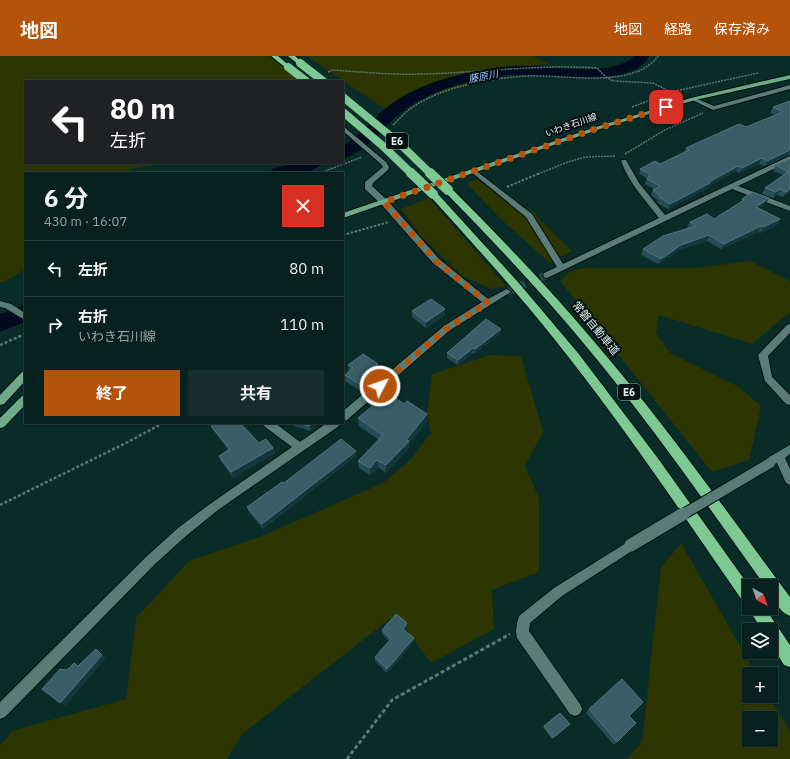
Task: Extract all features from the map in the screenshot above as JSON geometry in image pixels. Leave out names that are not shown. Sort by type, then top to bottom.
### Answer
[{"type":"highway","points":[[274,56],[305,80]]},
{"type":"highway","points":[[291,56],[322,80]]},
{"type":"highway","name":"常磐自動車道","points":[[344,98],[399,143],[448,190],[489,231],[564,313],[687,467],[790,609]]},
{"type":"highway","name":"E6","points":[[344,113],[384,147],[432,194],[512,280],[592,379],[661,473],[742,588]]},
{"type":"highway","points":[[778,641],[790,659]]},
{"type":"main road","name":"いわき石川線","points":[[344,216],[598,128],[693,99],[790,77]]},
{"type":"main road","points":[[0,401],[24,376]]},
{"type":"main road","points":[[0,424],[24,400]]},
{"type":"street","points":[[693,99],[713,108],[790,87]]},
{"type":"street","points":[[344,129],[384,163],[386,167],[371,180],[368,184],[368,188],[384,202],[436,261],[488,303]]},
{"type":"street","points":[[622,157],[626,167],[644,194],[664,218]]},
{"type":"street","points":[[547,275],[790,158]]},
{"type":"street","points":[[473,171],[529,216],[562,268]]},
{"type":"street","points":[[732,186],[790,209]]},
{"type":"street","points":[[344,416],[447,328],[507,292]]},
{"type":"street","points":[[4,305],[24,316]]},
{"type":"street","points":[[790,327],[763,355],[768,378],[790,401]]},
{"type":"street","points":[[269,424],[300,448]]},
{"type":"street","points":[[0,712],[151,560],[182,532],[214,507],[334,424]]},
{"type":"street","points":[[575,709],[522,633],[524,620],[558,592],[631,545],[790,449]]},
{"type":"street","points":[[774,460],[790,480]]},
{"type":"path","points":[[609,79],[627,75],[643,69],[650,65],[658,56]]},
{"type":"path","points":[[326,72],[333,70],[390,74],[433,74],[514,67],[577,66],[597,68],[609,79]]},
{"type":"path","points":[[393,125],[408,110],[418,103],[454,90],[483,83],[529,76],[609,79],[620,82],[653,83],[671,92]]},
{"type":"path","points":[[498,190],[534,174],[579,158],[592,156],[622,157],[665,130],[713,108]]},
{"type":"path","points":[[323,172],[361,158],[368,150]]},
{"type":"path","points":[[344,235],[399,220]]},
{"type":"path","points":[[0,345],[24,334]]},
{"type":"path","points":[[0,505],[161,424]]},
{"type":"path","points":[[347,759],[392,700],[523,627]]},
{"type":"green space","points":[[0,56],[268,56],[302,80],[24,80],[24,164],[162,164],[129,169],[128,172],[24,172],[24,270],[4,282],[0,282]]},
{"type":"green space","points":[[307,56],[533,56],[549,64],[507,66],[486,79],[433,94],[386,110]]},
{"type":"green space","points":[[476,179],[535,213],[541,221],[572,251],[550,263],[504,222],[466,183]]},
{"type":"green space","points":[[429,198],[506,286],[491,289],[463,276],[422,237],[401,209]]},
{"type":"green space","points":[[750,261],[790,281],[790,312],[752,344],[659,315],[656,333],[670,353],[737,386],[761,406],[749,460],[712,472],[560,281],[570,271],[584,268],[696,268]]},
{"type":"green space","points":[[490,355],[521,356],[543,432],[525,466],[539,498],[539,572],[492,590],[494,629],[431,663],[395,615],[242,734],[227,759],[0,759],[0,746],[12,731],[126,699],[136,618],[189,561],[262,536],[383,483],[411,459],[431,433],[427,414],[432,374]]},
{"type":"green space","points":[[681,543],[742,650],[742,659],[747,659],[752,667],[742,667],[742,703],[773,703],[778,711],[742,711],[742,747],[778,747],[778,711],[790,732],[790,759],[627,759],[642,742],[661,568]]},
{"type":"building","points":[[790,101],[790,150],[767,161],[762,158],[742,168],[738,166],[670,204],[659,197],[660,196],[653,190],[660,186],[647,179],[650,174],[640,169],[655,161],[660,164],[689,150],[686,148],[739,124],[746,127],[783,112],[773,107]]},
{"type":"building","points":[[790,159],[790,189],[786,192],[780,189],[776,192],[765,188],[788,172],[776,165]]},
{"type":"building","points":[[753,192],[769,198],[756,207],[780,219],[763,227],[761,226],[724,244],[709,235],[681,245],[661,259],[643,249],[663,236],[696,226],[690,222],[707,214],[714,219],[744,200],[742,199]]},
{"type":"building","points":[[431,299],[445,309],[426,322],[412,311]]},
{"type":"building","points":[[486,319],[501,329],[458,360],[447,353]]},
{"type":"building","points":[[363,354],[378,364],[366,374],[368,377],[359,384],[345,375],[353,368],[348,365]]},
{"type":"building","points":[[388,393],[404,404],[407,401],[427,414],[406,440],[409,441],[386,465],[377,460],[370,468],[358,461],[383,435],[358,418]]},
{"type":"building","points":[[214,424],[241,424],[259,443],[266,439],[273,448],[231,472],[219,456],[230,449],[211,426]]},
{"type":"building","points":[[341,439],[356,451],[262,524],[247,507],[282,482],[284,483]]},
{"type":"building","points":[[396,614],[407,623],[403,629],[414,638],[387,669],[375,657],[391,639],[382,630]]},
{"type":"building","points":[[96,649],[102,655],[60,703],[42,689],[60,669],[67,670],[74,663],[78,666]]},
{"type":"building","points":[[622,679],[643,702],[629,716],[636,723],[617,742],[589,709]]},
{"type":"building","points":[[560,713],[570,724],[553,738],[544,726]]},
{"type":"waterway","name":"藤原川","points":[[344,152],[358,144],[389,114],[406,101],[446,84],[476,76],[514,70],[566,73],[604,72],[621,69],[634,64],[642,56]]},
{"type":"waterway","name":"藤原川","points":[[282,172],[310,164]]},
{"type":"waterway","name":"藤原川","points":[[0,324],[24,313]]},
{"type":"tunnel","points":[[507,292],[547,275]]},
{"type":"route","points":[[380,386],[447,328],[488,303],[436,261],[384,202],[598,128],[666,107]]}]
